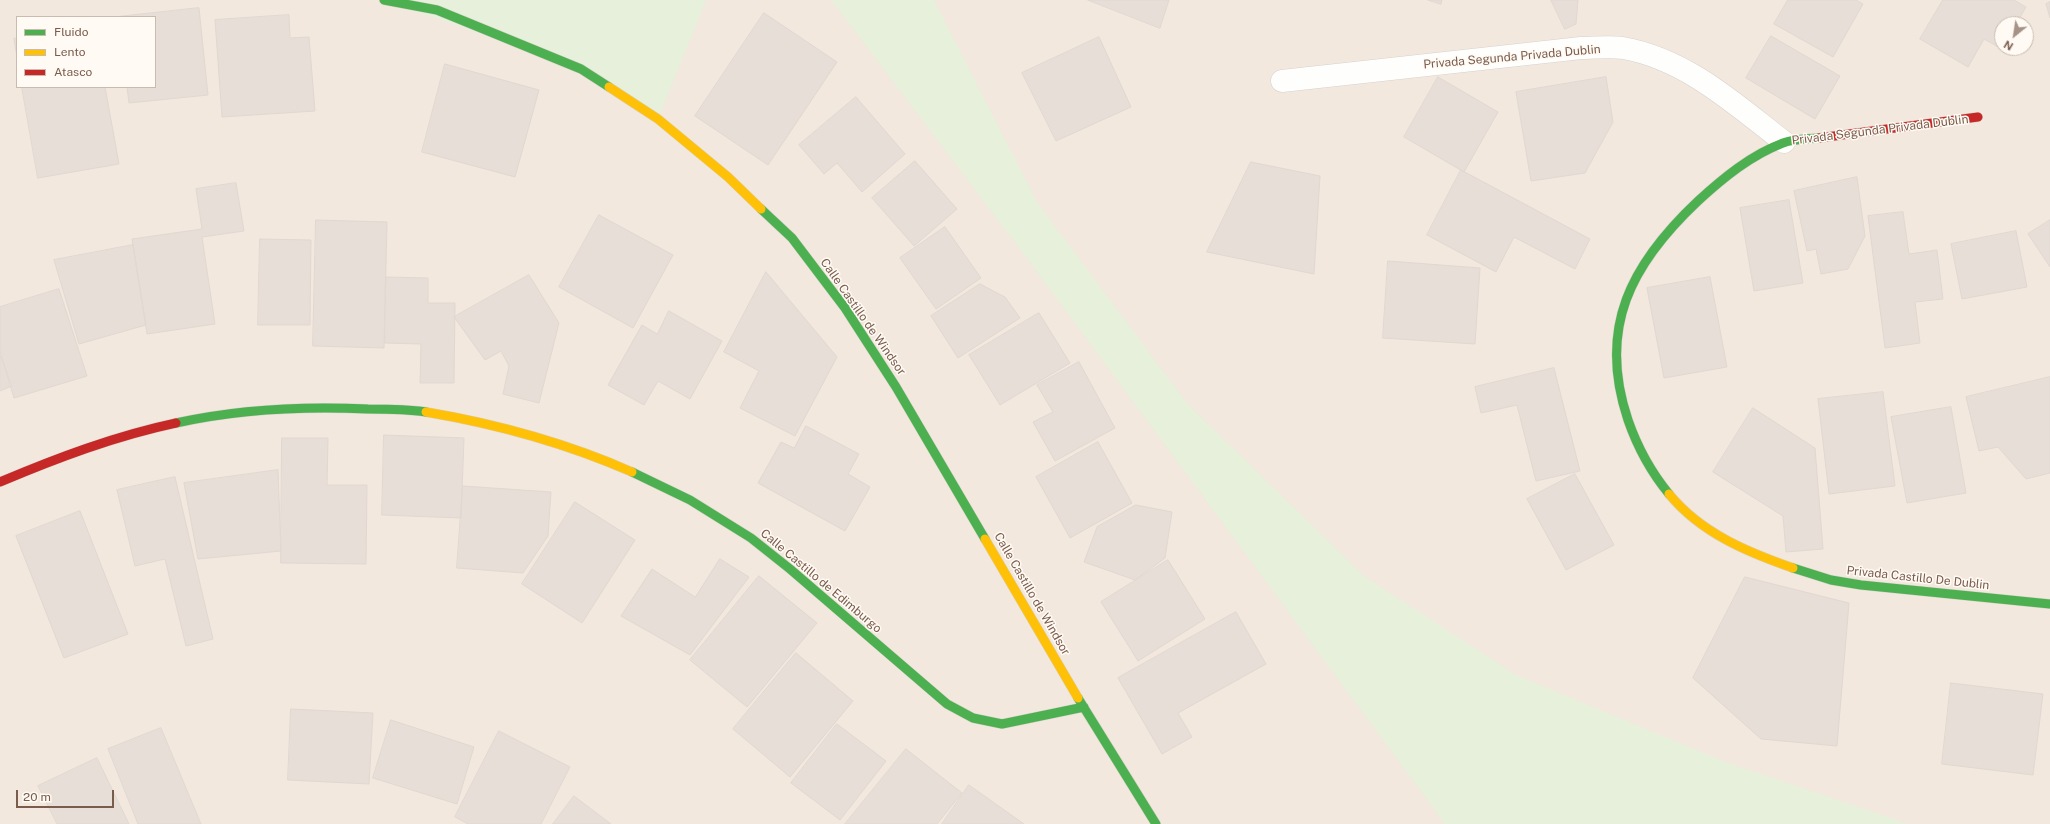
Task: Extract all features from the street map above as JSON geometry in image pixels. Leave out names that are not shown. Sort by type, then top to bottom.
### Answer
[{"type":"street","name":"Calle Castillo de Windsor","points":[[384,0],[437,10],[581,69],[658,119],[728,177],[792,238],[845,308],[896,387],[1084,707],[1156,824]]},
{"type":"street","name":"Privada Segunda Privada Dublin","points":[[1282,81],[1580,48],[1622,48],[1666,60],[1711,86],[1784,142],[1978,117]]},
{"type":"street","name":"Privada Castillo De Dublin","points":[[1784,142],[1762,151],[1729,174],[1692,207],[1656,246],[1636,278],[1620,315],[1615,346],[1617,378],[1626,412],[1642,451],[1666,492],[1700,525],[1741,549],[1800,571],[1853,584],[2050,604]]},
{"type":"street","name":"Calle Castillo de Edimburgo","points":[[0,482],[39,466],[122,437],[183,421],[262,410],[342,407],[418,411],[489,425],[550,441],[619,468],[676,492],[725,520],[770,551],[947,704],[973,718],[1002,724],[1084,707]]},
{"type":"shaded area","points":[[0,0],[2050,0],[2050,824],[0,824]]},
{"type":"green space","points":[[384,0],[706,0],[658,119],[581,69]]},
{"type":"green space","points":[[831,0],[934,0],[1037,202],[1187,403],[1364,576],[1516,675],[1728,763],[1908,824],[1445,824],[1026,257]]},
{"type":"building","points":[[1088,0],[1169,0],[1160,28]]},
{"type":"building","points":[[1428,0],[1442,0],[1441,4]]},
{"type":"building","points":[[1551,0],[1578,0],[1576,24],[1565,29]]},
{"type":"building","points":[[1788,0],[1856,0],[1863,4],[1833,57],[1774,24]]},
{"type":"building","points":[[1943,0],[2014,0],[2026,7],[2021,16],[1994,16],[1994,45],[1984,39],[1968,67],[1920,39]]},
{"type":"building","points":[[2050,2],[2050,18],[2046,4]]},
{"type":"building","points":[[199,8],[208,95],[129,103],[127,88],[156,88],[156,16],[123,16]]},
{"type":"building","points":[[764,13],[837,62],[768,165],[695,116]]},
{"type":"building","points":[[289,15],[290,38],[309,37],[315,111],[222,117],[215,20]]},
{"type":"building","points":[[1771,36],[1840,76],[1815,119],[1746,78]]},
{"type":"building","points":[[1099,37],[1131,107],[1056,141],[1022,73]]},
{"type":"building","points":[[16,38],[16,51],[14,39]]},
{"type":"building","points":[[445,64],[539,90],[515,177],[422,152]]},
{"type":"building","points":[[1438,77],[1498,112],[1464,172],[1404,137]]},
{"type":"building","points":[[1606,77],[1613,122],[1585,173],[1531,181],[1516,92]]},
{"type":"building","points":[[22,88],[105,88],[119,164],[38,178]]},
{"type":"building","points":[[856,97],[905,154],[862,192],[837,163],[824,174],[799,145]]},
{"type":"building","points":[[915,161],[957,209],[914,246],[872,198]]},
{"type":"building","points":[[1251,162],[1320,176],[1314,274],[1207,252]]},
{"type":"building","points":[[1461,170],[1590,239],[1575,269],[1514,237],[1496,272],[1427,235]]},
{"type":"building","points":[[1857,177],[1865,236],[1848,269],[1821,274],[1816,249],[1807,251],[1794,191]]},
{"type":"building","points":[[236,183],[244,231],[202,237],[215,324],[147,334],[132,239],[202,229],[196,189]]},
{"type":"building","points":[[1789,200],[1803,283],[1754,291],[1740,208]]},
{"type":"building","points":[[1903,212],[1909,254],[1937,250],[1943,299],[1915,302],[1920,343],[1885,348],[1868,216]]},
{"type":"building","points":[[599,215],[673,255],[633,328],[559,287]]},
{"type":"building","points":[[316,220],[387,222],[384,348],[313,346]]},
{"type":"building","points":[[2050,220],[2050,267],[2028,234]]},
{"type":"building","points":[[945,227],[981,278],[936,309],[900,258]]},
{"type":"building","points":[[2016,231],[2027,287],[1962,299],[1951,244]]},
{"type":"building","points":[[260,239],[311,240],[310,325],[258,325]]},
{"type":"building","points":[[133,245],[146,325],[79,344],[54,260]]},
{"type":"building","points":[[1388,261],[1480,268],[1475,344],[1383,338]]},
{"type":"building","points":[[766,272],[837,357],[795,436],[740,408],[759,371],[724,352]]},
{"type":"building","points":[[529,275],[559,323],[539,403],[503,394],[509,366],[501,351],[485,360],[454,317]]},
{"type":"building","points":[[386,277],[428,278],[428,303],[455,303],[454,383],[420,383],[421,344],[385,343]]},
{"type":"building","points":[[1710,277],[1727,367],[1664,378],[1647,288]]},
{"type":"building","points":[[980,284],[1005,297],[1020,318],[958,358],[931,316]]},
{"type":"building","points":[[59,289],[87,376],[14,398],[0,351],[0,307]]},
{"type":"building","points":[[669,311],[722,341],[690,399],[658,381],[644,405],[608,385],[642,325],[657,334]]},
{"type":"building","points":[[1039,313],[1070,363],[1000,405],[969,355]]},
{"type":"building","points":[[0,355],[12,386],[0,391]]},
{"type":"building","points":[[1079,362],[1115,428],[1055,461],[1033,422],[1053,412],[1037,385]]},
{"type":"building","points":[[1554,368],[1580,471],[1536,481],[1517,405],[1481,413],[1475,387]]},
{"type":"building","points":[[2050,377],[2050,473],[2026,479],[1998,447],[1979,451],[1966,397]]},
{"type":"building","points":[[1883,392],[1895,486],[1829,494],[1818,399]]},
{"type":"building","points":[[1951,407],[1966,493],[1907,503],[1891,417]]},
{"type":"building","points":[[1753,408],[1815,448],[1823,549],[1786,552],[1783,516],[1713,472]]},
{"type":"building","points":[[806,426],[859,454],[848,474],[870,487],[845,531],[758,483],[781,442],[794,448]]},
{"type":"building","points":[[384,435],[464,438],[461,518],[382,515]]},
{"type":"building","points":[[282,438],[328,438],[327,485],[367,485],[366,564],[281,563]]},
{"type":"building","points":[[1098,442],[1132,503],[1070,538],[1036,477]]},
{"type":"building","points":[[278,470],[281,551],[198,559],[184,483]]},
{"type":"building","points":[[1575,474],[1614,545],[1566,570],[1527,499]]},
{"type":"building","points":[[175,477],[213,639],[186,646],[165,559],[135,566],[117,490]]},
{"type":"building","points":[[463,486],[551,492],[548,536],[523,573],[457,568]]},
{"type":"building","points":[[575,502],[635,540],[582,623],[522,584]]},
{"type":"building","points":[[1136,505],[1172,512],[1165,558],[1135,580],[1084,562],[1097,527]]},
{"type":"building","points":[[80,511],[128,634],[64,658],[16,536]]},
{"type":"building","points":[[720,559],[749,577],[690,655],[621,616],[652,569],[695,597]]},
{"type":"building","points":[[1168,560],[1205,619],[1138,661],[1101,602]]},
{"type":"building","points":[[759,576],[817,623],[747,707],[690,660]]},
{"type":"building","points":[[1745,577],[1849,603],[1837,746],[1761,739],[1693,678]]},
{"type":"building","points":[[1236,612],[1266,664],[1178,713],[1192,737],[1162,754],[1118,678]]},
{"type":"building","points":[[796,653],[853,701],[790,777],[733,729]]},
{"type":"building","points":[[1951,683],[2043,694],[2033,775],[1942,764]]},
{"type":"building","points":[[291,709],[373,713],[369,784],[288,780]]},
{"type":"building","points":[[391,720],[474,747],[457,804],[373,778]]},
{"type":"building","points":[[837,724],[886,761],[840,820],[791,783]]},
{"type":"building","points":[[161,728],[201,824],[138,824],[108,749]]},
{"type":"building","points":[[499,731],[570,767],[541,824],[468,824],[455,817]]},
{"type":"building","points":[[906,749],[962,793],[937,824],[845,824]]},
{"type":"building","points":[[97,758],[129,824],[57,824],[38,786]]},
{"type":"building","points":[[969,785],[1024,824],[942,824]]},
{"type":"building","points":[[574,796],[611,824],[553,824]]},
{"type":"traffic: fast","points":[[384,0],[437,10],[581,69],[609,87]]},
{"type":"traffic: fast","points":[[1669,494],[1650,468],[1636,439],[1628,420],[1619,387],[1616,356],[1619,327],[1626,300],[1638,274],[1654,249],[1674,225],[1717,184],[1738,168],[1771,148],[1791,141],[1819,138]]},
{"type":"traffic: fast","points":[[761,209],[792,238],[845,308],[896,387],[985,539]]},
{"type":"traffic: fast","points":[[176,423],[224,414],[296,408],[390,409],[426,412]]},
{"type":"traffic: fast","points":[[632,472],[690,500],[751,538],[790,569],[947,704],[973,718],[1002,724],[1084,707]]},
{"type":"traffic: fast","points":[[1793,568],[1831,580],[1861,585],[2050,604]]},
{"type":"traffic: fast","points":[[1078,698],[1156,824]]},
{"type":"traffic: slow","points":[[609,87],[658,119],[728,177],[761,209]]},
{"type":"traffic: slow","points":[[426,412],[479,422],[557,443],[632,472]]},
{"type":"traffic: slow","points":[[1669,494],[1695,520],[1726,540],[1742,548],[1793,568]]},
{"type":"traffic: slow","points":[[985,539],[1078,698]]},
{"type":"traffic: jam","points":[[1819,138],[1978,117]]},
{"type":"traffic: jam","points":[[0,482],[86,448],[131,434],[176,423]]}]
